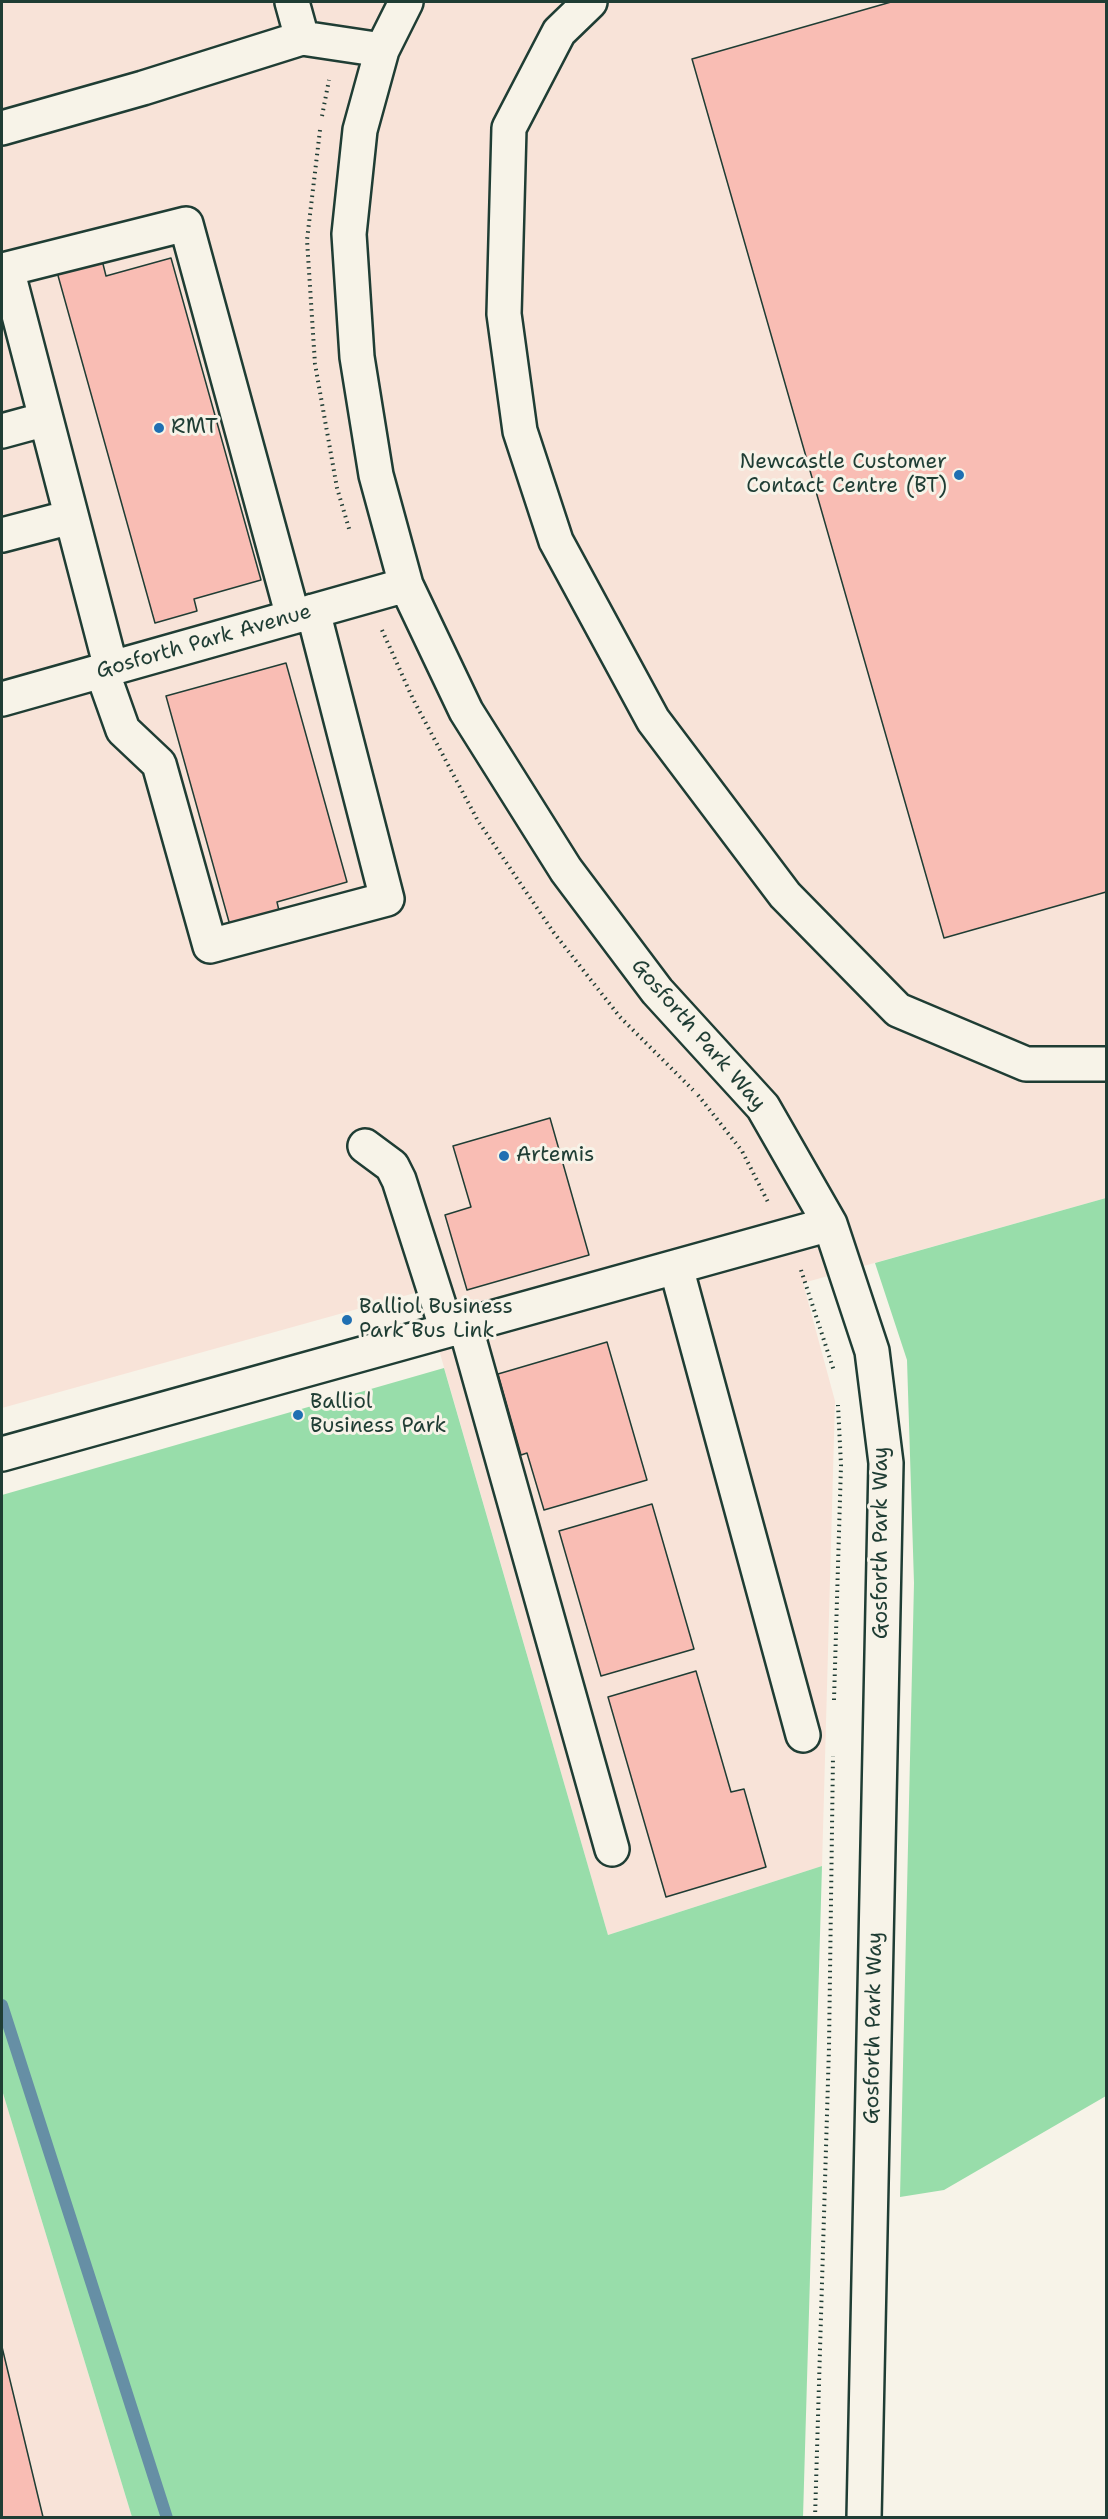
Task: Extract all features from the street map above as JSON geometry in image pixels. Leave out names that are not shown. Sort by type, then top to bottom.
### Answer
[{"type":"street","points":[[292,2],[302,38]]},
{"type":"street","name":"Gosforth Park Way","points":[[406,2],[382,50],[360,130],[350,234],[357,357],[376,475],[406,585],[466,711],[566,870],[657,991],[763,1107],[830,1224],[872,1351],[886,1463],[864,2517]]},
{"type":"street","points":[[590,2],[559,32],[509,128],[504,314],[520,431],[556,541],[653,720],[785,895],[898,1011],[1026,1064],[1107,1064]]},
{"type":"street","points":[[2,128],[302,38],[382,50]]},
{"type":"street","points":[[186,224],[387,899],[210,946],[159,764],[123,729],[106,669],[71,517],[7,269],[186,224]]},
{"type":"street","points":[[2,431],[46,419]]},
{"type":"street","points":[[2,535],[71,517]]},
{"type":"street","name":"Gosforth Park Avenue","points":[[2,699],[406,585]]},
{"type":"street","points":[[364,1146],[392,1166],[456,1328],[612,1849]]},
{"type":"street","points":[[2,1454],[830,1224]]},
{"type":"street","points":[[676,1267],[803,1735]]},
{"type":"shaded area","points":[[2,2],[1106,2],[1106,1198],[803,1283],[835,1401],[822,1866],[608,1935],[422,1291],[2,1408]]},
{"type":"shaded area","points":[[2,2090],[132,2517],[2,2517]]},
{"type":"green space","points":[[1106,1198],[1106,2096],[944,2190],[900,2197],[914,1583],[907,1360],[875,1263]]},
{"type":"green space","points":[[444,1368],[608,1935],[822,1866],[803,2517],[132,2517],[2,2090],[2,1495]]},
{"type":"building","name":"Newcastle Customer Contact Centre (BT)","points":[[891,2],[1106,2],[1106,892],[944,938],[692,59]]},
{"type":"building","name":"RMT","points":[[171,258],[261,580],[194,599],[197,611],[155,623],[57,272],[102,260],[106,276]]},
{"type":"building","points":[[286,663],[347,882],[277,902],[280,915],[231,929],[166,696]]},
{"type":"building","points":[[550,1118],[589,1255],[467,1290],[445,1215],[471,1207],[453,1146]]},
{"type":"building","points":[[607,1342],[647,1480],[544,1510],[527,1453],[521,1455],[498,1374]]},
{"type":"building","points":[[652,1504],[694,1649],[601,1676],[559,1531]]},
{"type":"building","points":[[696,1671],[731,1792],[744,1789],[766,1867],[666,1897],[608,1697]]},
{"type":"building","points":[[2,2347],[43,2517],[39,2518],[2,2518]]},
{"type":"waterway","points":[[2,2005],[167,2518]]},
{"type":"place","name":"RMT","points":[[159,428]]},
{"type":"place","name":"Newcastle Customer Contact Centre (BT)","points":[[959,475]]},
{"type":"place","name":"Artemis","points":[[504,1156]]},
{"type":"place","name":"Balliol Business Park Bus Link","points":[[347,1320]]},
{"type":"place","name":"Balliol Business Park","points":[[298,1415]]}]
